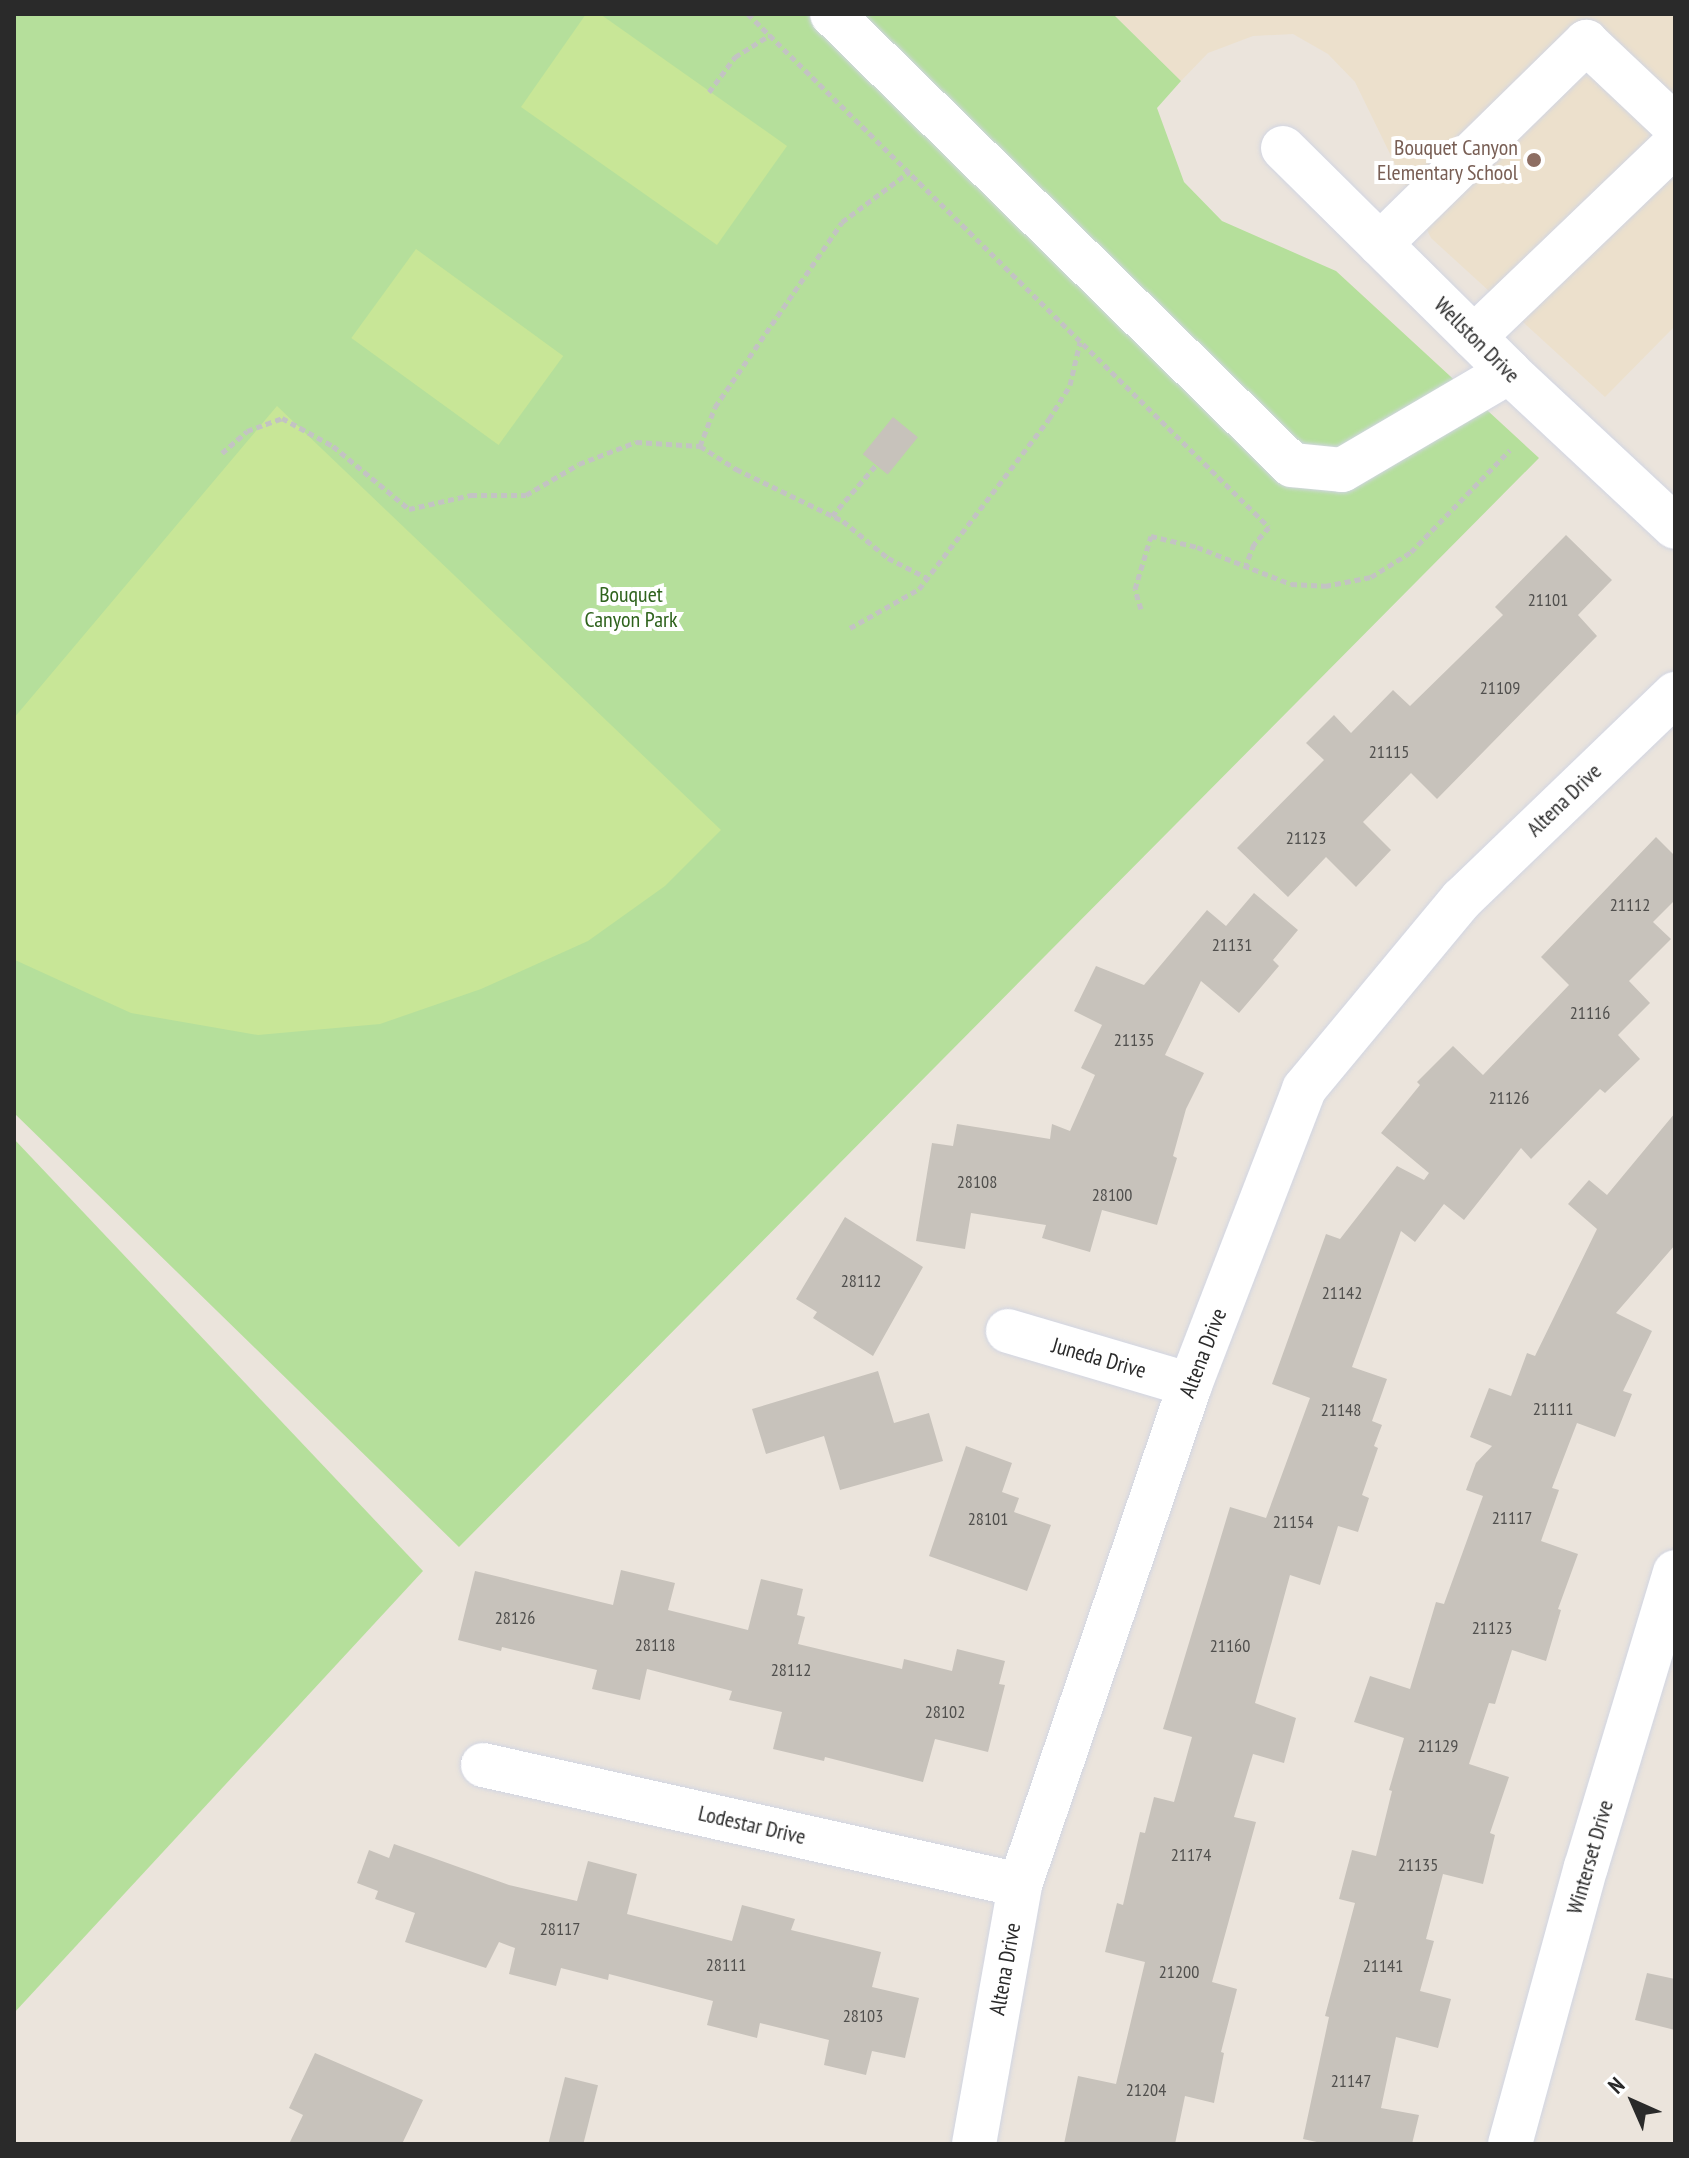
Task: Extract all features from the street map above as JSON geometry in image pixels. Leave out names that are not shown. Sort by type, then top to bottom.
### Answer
[{"type":"street","points":[[832,14],[1292,465],[1342,470],[1509,372]]},
{"type":"street","points":[[1380,244],[1586,42],[1675,126]]},
{"type":"street","points":[[1474,337],[1675,144]]},
{"type":"street","name":"Wellston Drive","points":[[1283,148],[1509,372],[1675,527]]},
{"type":"street","name":"Altena Drive","points":[[974,2144],[1020,1885],[1190,1385],[1304,1089],[1462,899],[1675,694]]},
{"type":"street","name":"Juneda Drive","points":[[1008,1331],[1190,1385]]},
{"type":"street","name":"Winterset Drive","points":[[1510,2144],[1586,1867],[1675,1572]]},
{"type":"street","name":"Lodestar Drive","points":[[483,1765],[1020,1885]]},
{"type":"path","points":[[748,14],[1269,527],[1254,544],[1246,565]]},
{"type":"path","points":[[709,92],[735,57],[770,35]]},
{"type":"path","points":[[700,446],[715,407],[842,222],[909,172]]},
{"type":"path","points":[[850,628],[919,589],[1049,419],[1070,385],[1080,341]]},
{"type":"path","points":[[222,453],[247,431],[282,418],[333,446],[409,509],[471,495],[526,495],[579,464],[636,442],[700,446],[736,469],[832,516],[888,558],[927,578]]},
{"type":"path","points":[[1141,609],[1135,589],[1151,536],[1246,565],[1291,584],[1325,586],[1371,577],[1411,552],[1510,450]]},
{"type":"path","points":[[832,516],[876,465]]},
{"type":"shaded area","name":"Bouquet Canyon Elementary School","points":[[1113,14],[1675,14],[1675,326],[1605,397],[1431,238],[1355,82],[1328,54],[1293,34],[1253,36],[1208,53],[1181,81]]},
{"type":"green space","name":"Bouquet Canyon Park","points":[[14,14],[1113,14],[1181,81],[1157,108],[1184,182],[1222,221],[1336,271],[1539,458],[459,1547],[14,1113]]},
{"type":"green space","points":[[586,14],[600,14],[787,146],[717,245],[521,107]]},
{"type":"green space","points":[[416,249],[563,356],[499,445],[351,338]]},
{"type":"green space","points":[[277,406],[721,830],[665,886],[588,941],[481,989],[380,1024],[258,1035],[131,1013],[15,960],[14,718]]},
{"type":"green space","points":[[14,1139],[423,1571],[14,2013]]},
{"type":"building","points":[[893,417],[918,437],[888,474],[863,454]]},
{"type":"building","points":[[1566,535],[1612,580],[1578,615],[1597,636],[1437,799],[1411,773],[1363,822],[1391,850],[1356,887],[1326,857],[1288,897],[1237,848],[1324,760],[1306,743],[1334,715],[1351,733],[1393,690],[1410,706],[1503,615],[1495,607]]},
{"type":"building","points":[[1656,837],[1675,856],[1675,900],[1653,922],[1671,939],[1629,981],[1650,1003],[1618,1035],[1640,1059],[1605,1093],[1600,1089],[1531,1159],[1521,1148],[1464,1220],[1444,1204],[1415,1242],[1401,1231],[1352,1367],[1387,1379],[1372,1421],[1382,1425],[1374,1446],[1378,1448],[1362,1495],[1369,1498],[1358,1532],[1338,1526],[1320,1585],[1290,1575],[1255,1703],[1296,1718],[1284,1763],[1253,1754],[1234,1817],[1256,1822],[1212,1982],[1237,1989],[1221,2052],[1224,2053],[1214,2103],[1185,2096],[1175,2144],[1064,2144],[1078,2076],[1116,2084],[1145,1962],[1105,1952],[1117,1903],[1123,1905],[1140,1832],[1145,1833],[1154,1797],[1174,1802],[1192,1737],[1163,1729],[1230,1507],[1266,1518],[1310,1398],[1272,1384],[1326,1234],[1340,1239],[1397,1166],[1424,1180],[1429,1173],[1381,1133],[1420,1085],[1417,1082],[1453,1046],[1483,1075],[1569,985],[1541,957]]},
{"type":"building","points":[[1254,893],[1298,930],[1273,960],[1279,966],[1239,1013],[1201,981],[1165,1055],[1204,1073],[1186,1109],[1173,1156],[1177,1158],[1157,1225],[1102,1210],[1090,1252],[1042,1238],[1046,1225],[971,1213],[965,1249],[916,1241],[932,1143],[953,1146],[957,1124],[1050,1139],[1052,1124],[1070,1131],[1095,1075],[1081,1068],[1102,1025],[1074,1011],[1096,966],[1144,985],[1207,910],[1226,926]]},
{"type":"building","points":[[1675,1113],[1675,1245],[1616,1313],[1652,1331],[1623,1391],[1632,1394],[1615,1437],[1577,1423],[1552,1488],[1559,1490],[1541,1541],[1578,1554],[1558,1609],[1561,1610],[1546,1661],[1512,1650],[1495,1704],[1489,1703],[1469,1764],[1509,1777],[1490,1833],[1495,1835],[1483,1884],[1443,1874],[1426,1939],[1434,1941],[1420,1991],[1451,1999],[1438,2048],[1396,2037],[1381,2108],[1419,2115],[1412,2144],[1326,2144],[1303,2139],[1329,2017],[1325,2016],[1355,1903],[1339,1899],[1352,1850],[1376,1856],[1392,1791],[1389,1790],[1404,1738],[1354,1722],[1370,1676],[1410,1689],[1436,1602],[1444,1604],[1483,1496],[1466,1490],[1476,1463],[1492,1446],[1470,1437],[1489,1388],[1511,1396],[1527,1353],[1535,1356],[1597,1229],[1568,1204],[1589,1180],[1607,1195]]},
{"type":"building","points":[[845,1217],[923,1267],[873,1356],[813,1318],[817,1312],[796,1299]]},
{"type":"building","points":[[878,1371],[894,1423],[929,1413],[943,1461],[840,1490],[824,1436],[766,1454],[752,1409]]},
{"type":"building","points":[[966,1446],[1012,1463],[1002,1492],[1019,1498],[1014,1512],[1051,1525],[1027,1591],[929,1556]]},
{"type":"building","points":[[621,1570],[675,1583],[668,1610],[748,1630],[761,1579],[803,1589],[797,1615],[805,1617],[798,1644],[902,1669],[904,1659],[952,1671],[957,1649],[1005,1661],[999,1684],[1005,1685],[988,1752],[935,1739],[923,1782],[825,1757],[824,1761],[773,1749],[782,1712],[729,1700],[732,1691],[647,1669],[640,1700],[592,1689],[597,1670],[502,1647],[501,1651],[458,1640],[475,1571],[613,1605]]},
{"type":"building","points":[[394,1844],[509,1885],[577,1901],[588,1861],[637,1874],[627,1914],[732,1941],[742,1905],[795,1919],[791,1930],[881,1952],[872,1987],[919,1998],[905,2058],[872,2051],[866,2075],[824,2065],[829,2040],[760,2023],[757,2038],[707,2025],[713,2001],[609,1974],[608,1980],[561,1968],[556,1986],[509,1974],[515,1948],[499,1942],[486,1968],[405,1942],[415,1913],[375,1899],[378,1891],[357,1883],[369,1850],[389,1858]]},
{"type":"building","points":[[1647,1973],[1675,1979],[1675,2030],[1635,2020]]},
{"type":"building","points":[[315,2053],[423,2100],[402,2144],[289,2144],[303,2115],[289,2108]]},
{"type":"building","points":[[565,2077],[598,2085],[583,2144],[548,2144]]},
{"type":"place","name":"Bouquet Canyon Elementary School","points":[[1534,160]]}]
